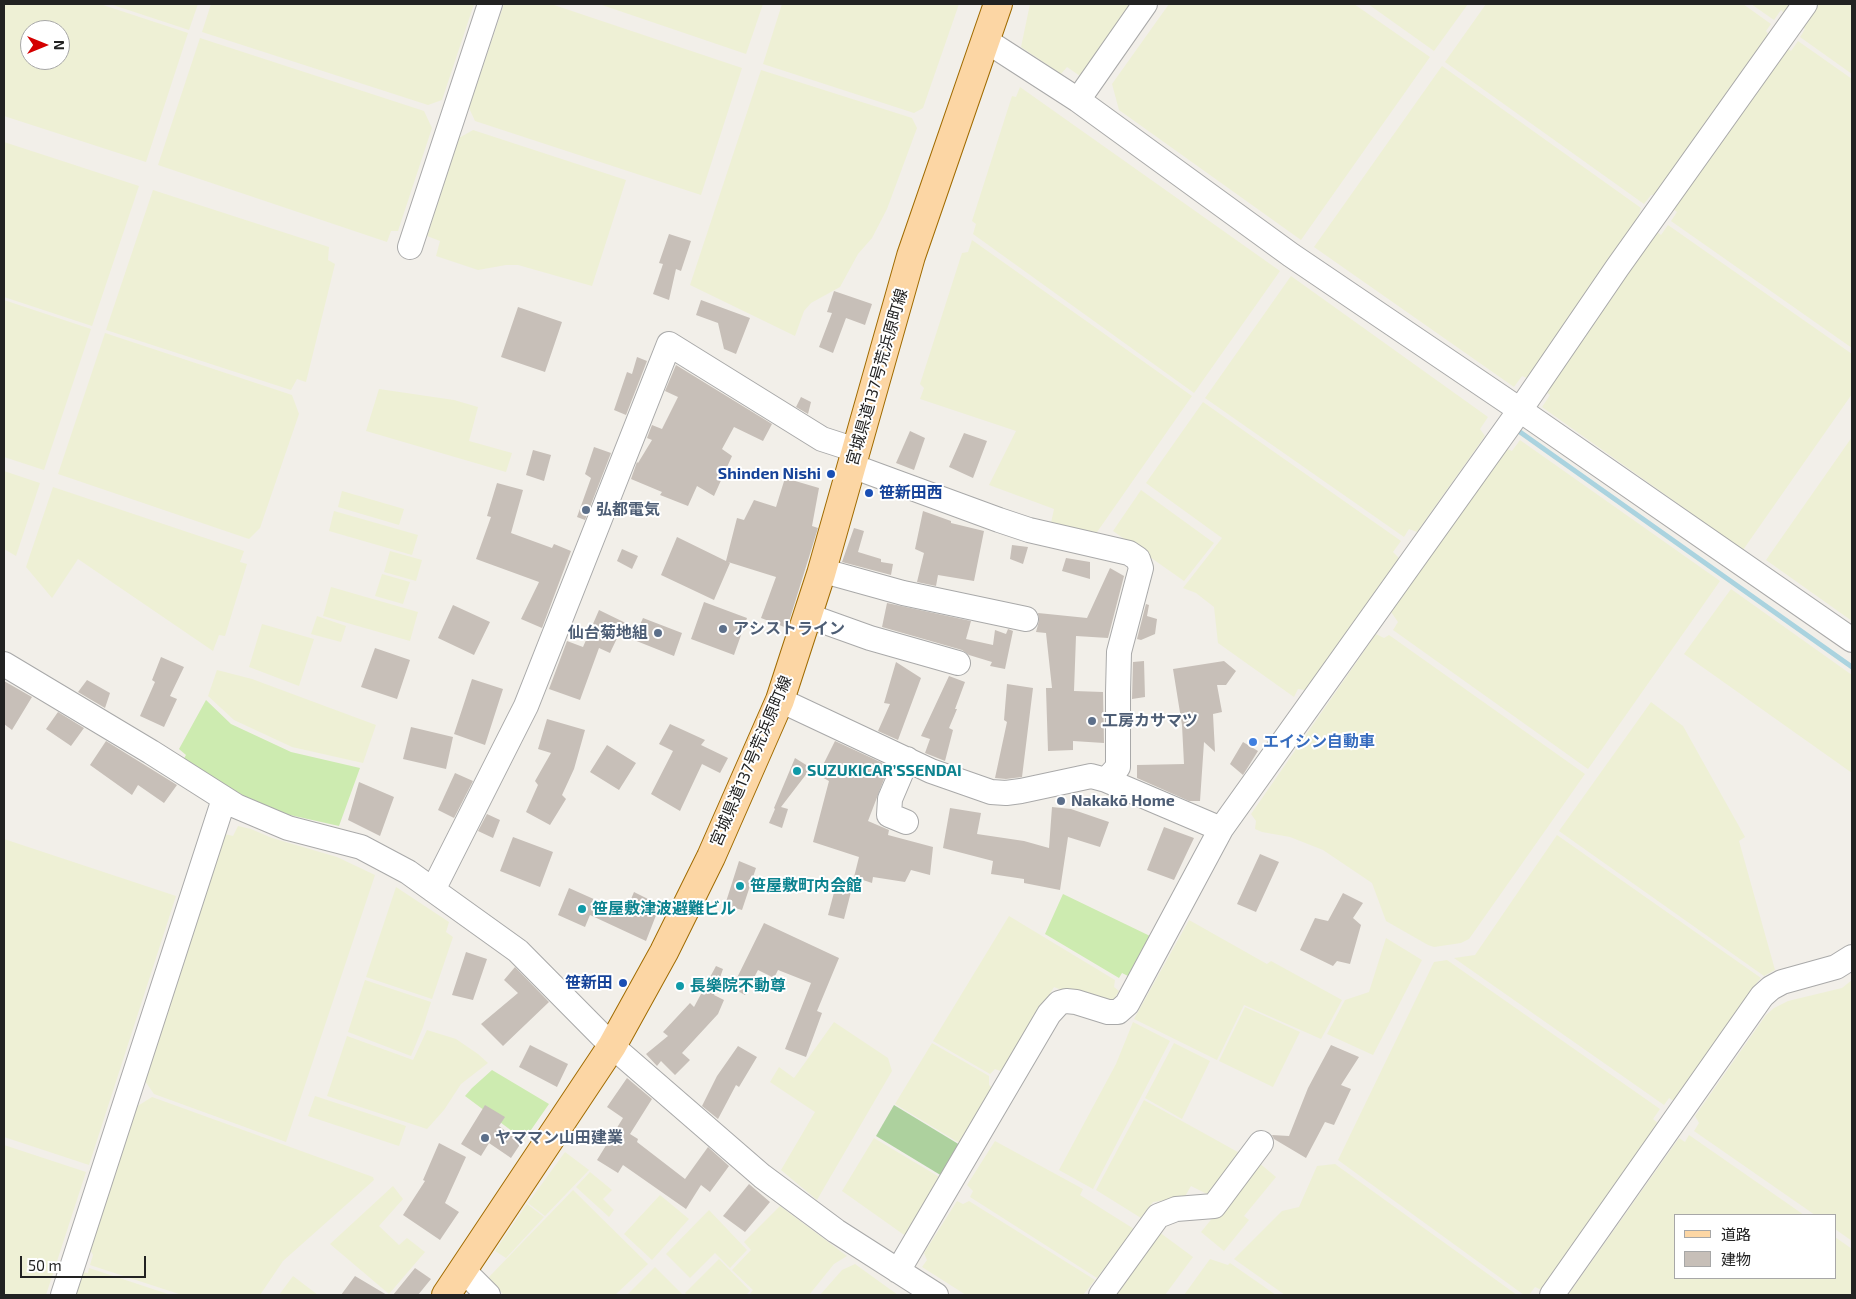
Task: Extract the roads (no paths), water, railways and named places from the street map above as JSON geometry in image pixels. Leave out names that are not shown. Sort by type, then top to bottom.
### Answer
[{"type":"main road","name":"宮城県道137号荒浜原町線","points":[[446,1295],[612,1046],[664,952],[711,857],[780,700],[821,574],[911,256],[998,4]]},
{"type":"street","points":[[410,248],[490,4]]},
{"type":"street","points":[[1078,100],[1145,4]]},
{"type":"street","points":[[898,1271],[1049,1014],[1059,1003],[1066,1001],[1076,1002],[1108,1012],[1118,1012],[1128,1004],[1221,829],[1520,410],[1617,268],[1805,4]]},
{"type":"street","points":[[986,40],[1078,100],[1291,254],[1852,640]]},
{"type":"street","points":[[433,890],[526,706],[669,344],[854,458],[1006,522],[1029,530],[1129,553],[1138,559],[1141,568],[1119,652],[1118,767],[1106,780]]},
{"type":"street","points":[[831,573],[902,593],[1026,619]]},
{"type":"street","points":[[817,619],[870,638],[958,664]]},
{"type":"street","points":[[4,664],[151,752],[236,806],[288,828],[361,847],[393,864],[433,890],[518,951],[612,1046],[762,1176],[836,1231],[936,1295]]},
{"type":"street","points":[[780,700],[932,771],[991,792],[1021,791],[1091,776],[1106,780],[1221,829]]},
{"type":"street","points":[[906,822],[889,815],[890,799],[907,759]]},
{"type":"street","points":[[63,1295],[224,799]]},
{"type":"street","points":[[1552,1295],[1762,996],[1782,982],[1836,967],[1852,957]]},
{"type":"street","points":[[1100,1295],[1158,1216],[1176,1209],[1214,1206],[1261,1143]]},
{"type":"street","points":[[462,1270],[488,1295]]},
{"type":"waterway","points":[[1520,432],[1852,667]]},
{"type":"place","name":"Shinden Nishi","points":[[831,474]]},
{"type":"place","name":"笹新田西","points":[[869,493]]},
{"type":"place","name":"弘都電気","points":[[586,510]]},
{"type":"place","name":"アシストライン","points":[[723,629]]},
{"type":"place","name":"仙台菊地組","points":[[658,633]]},
{"type":"place","name":"工房カサマツ","points":[[1092,721]]},
{"type":"place","name":"エイシン自動車","points":[[1253,742]]},
{"type":"place","name":"SUZUKICAR’SSENDAI","points":[[797,771]]},
{"type":"place","name":"Nakakō Home","points":[[1061,801]]},
{"type":"place","name":"笹屋敷町内会館","points":[[740,886]]},
{"type":"place","name":"笹屋敷津波避難ビル","points":[[582,909]]},
{"type":"place","name":"笹新田","points":[[623,983]]},
{"type":"place","name":"長樂院不動尊","points":[[680,986]]},
{"type":"place","name":"ヤママン山田建業","points":[[485,1138]]}]
